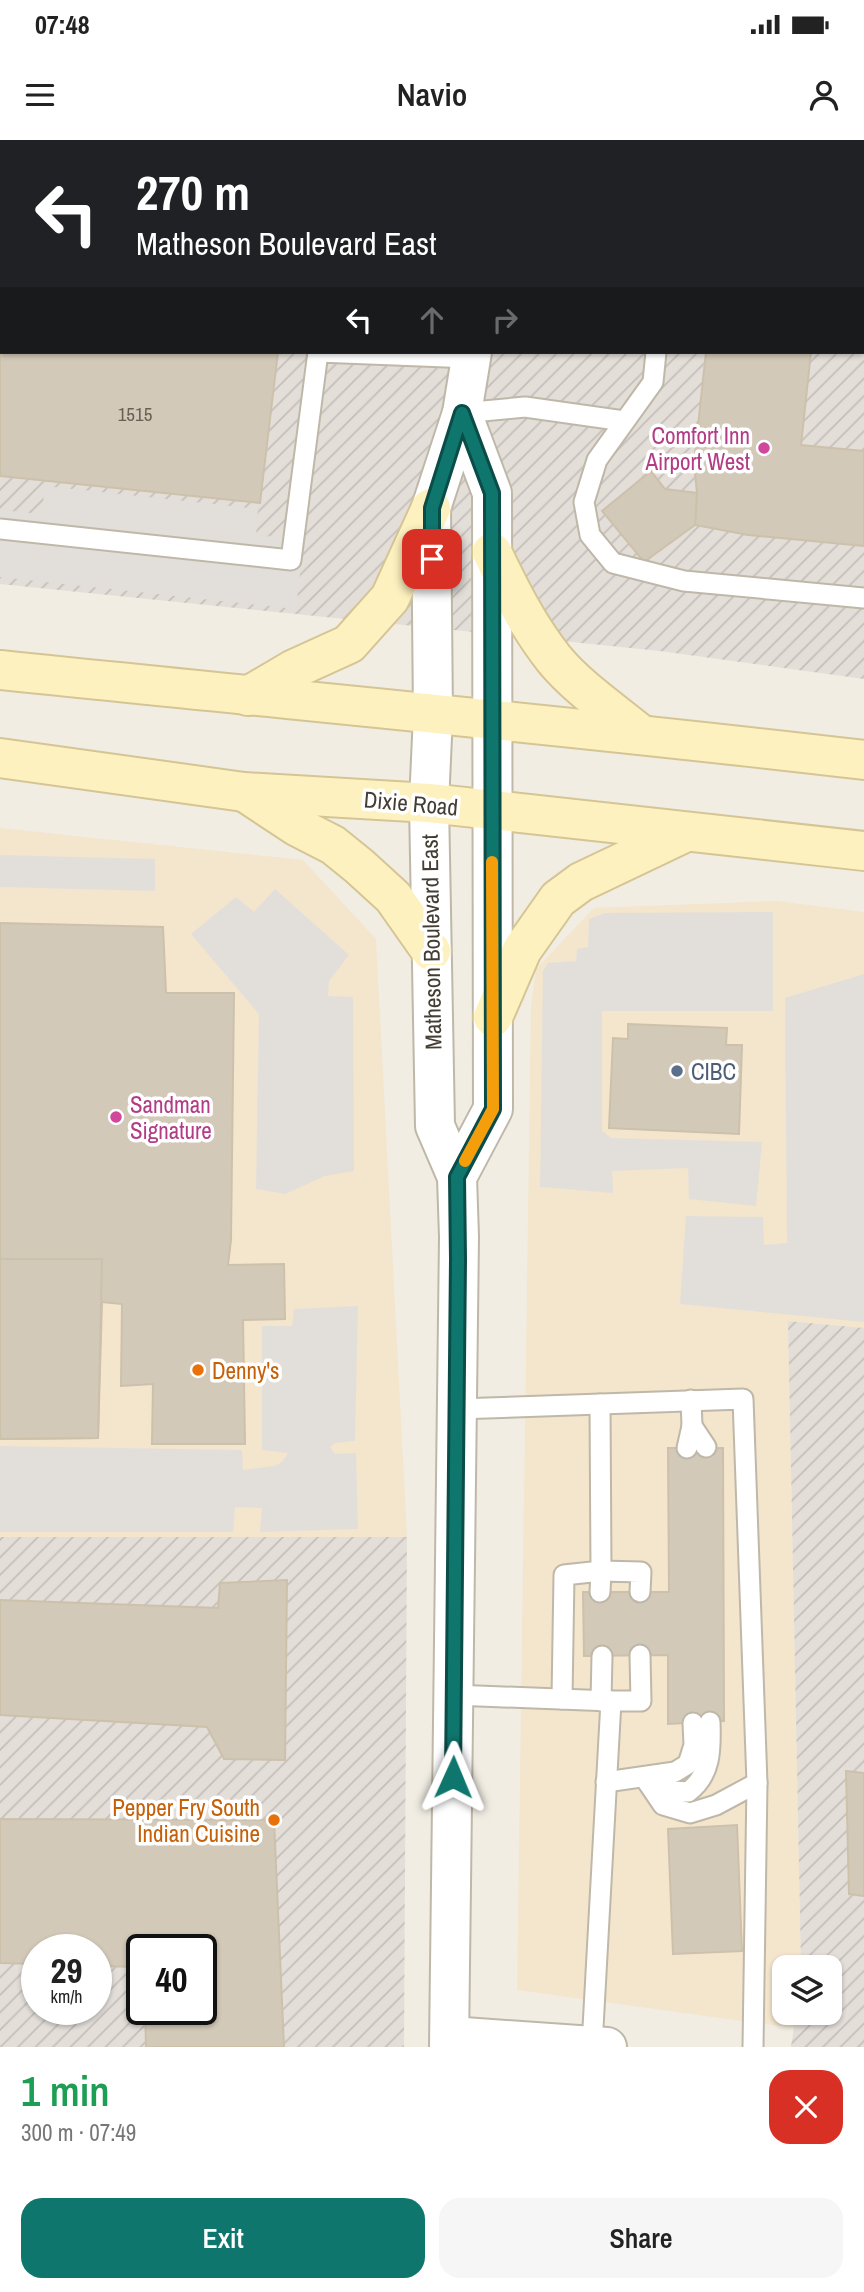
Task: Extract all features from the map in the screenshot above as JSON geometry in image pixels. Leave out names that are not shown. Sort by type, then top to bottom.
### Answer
[{"type":"main road","points":[[248,696],[294,669],[348,644],[390,598],[432,508]]},
{"type":"main road","points":[[492,552],[519,608],[555,660],[593,696],[639,733]]},
{"type":"main road","points":[[0,670],[433,715],[639,733],[864,760]]},
{"type":"main road","name":"Dixie Road","points":[[0,758],[244,792],[429,803],[864,851]]},
{"type":"main road","points":[[244,792],[333,845],[359,866],[393,897],[431,951]]},
{"type":"main road","points":[[493,1017],[522,950],[558,899],[581,882],[686,832]]},
{"type":"street","name":"Matheson Boulevard East","points":[[450,2042],[457,1177],[435,1126],[429,803],[433,715],[432,508],[462,413],[472,355]]},
{"type":"street","name":"Matheson Boulevard East","points":[[457,1177],[493,1109],[492,493],[462,413]]},
{"type":"street","points":[[450,2042],[600,2046]]},
{"type":"lane","points":[[0,529],[291,560],[318,354]]},
{"type":"lane","points":[[421,354],[472,355]]},
{"type":"lane","points":[[656,354],[653,383],[597,460],[584,502],[590,535],[613,563],[684,581],[864,598]]},
{"type":"lane","points":[[462,413],[525,407],[624,421]]},
{"type":"lane","points":[[457,1409],[743,1399],[757,1783],[754,2047]]},
{"type":"lane","points":[[691,1401],[696,1448]]},
{"type":"lane","points":[[600,1405],[600,1592]]},
{"type":"lane","points":[[562,1699],[564,1575],[601,1571],[641,1572],[640,1591]]},
{"type":"lane","points":[[453,1695],[641,1701],[640,1655]]},
{"type":"lane","points":[[600,2046],[606,1782],[606,1701],[602,1656]]},
{"type":"lane","points":[[606,1782],[675,1772],[688,1764],[701,1723]]},
{"type":"lane","points":[[644,1777],[663,1805],[690,1813],[716,1805],[757,1783]]},
{"type":"shaded area","points":[[0,354],[864,354],[864,679],[660,651],[0,584]]},
{"type":"shaded area","points":[[45,486],[258,509],[256,535],[304,540],[296,609],[0,577],[0,510],[42,514]]},
{"type":"shaded area","points":[[0,828],[303,860],[376,939],[407,1537],[0,1537]]},
{"type":"shaded area","points":[[0,855],[155,859],[155,891],[0,887]]},
{"type":"shaded area","points":[[275,889],[349,955],[329,981],[328,996],[353,997],[354,1171],[325,1176],[285,1194],[256,1189],[259,1014],[191,934],[236,897],[254,912]]},
{"type":"shaded area","points":[[777,901],[864,912],[864,1328],[788,1321],[801,1955],[772,1955],[772,2025],[517,1990],[531,1006],[536,969],[594,908]]},
{"type":"shaded area","points":[[773,912],[773,1011],[602,1011],[602,1131],[611,1138],[762,1142],[756,1206],[689,1199],[688,1168],[612,1171],[613,1193],[540,1187],[543,971],[548,963],[576,961],[577,949],[588,947],[589,919],[605,913]]},
{"type":"shaded area","points":[[864,974],[864,1322],[680,1304],[686,1216],[763,1217],[764,1245],[787,1243],[785,998]]},
{"type":"shaded area","points":[[358,1306],[355,1441],[335,1443],[330,1447],[335,1454],[356,1453],[358,1529],[260,1532],[262,1508],[235,1507],[233,1532],[0,1532],[0,1446],[242,1450],[243,1470],[274,1466],[282,1462],[288,1453],[262,1450],[262,1326],[292,1326],[294,1309]]},
{"type":"shaded area","points":[[788,1321],[864,1328],[864,2047],[791,2047],[794,2025],[842,2025],[842,1955],[801,1955]]},
{"type":"shaded area","points":[[0,1537],[407,1537],[404,2047],[0,2047]]},
{"type":"shaded area","points":[[772,2025],[794,2025],[794,2028]]},
{"type":"building","points":[[0,354],[278,354],[260,503],[0,476]]},
{"type":"building","name":"Comfort Inn Airport West","points":[[706,354],[811,354],[801,445],[864,451],[864,546],[748,535],[695,525],[697,493],[694,463]]},
{"type":"building","points":[[651,471],[665,489],[697,493],[695,525],[644,562],[602,511]]},
{"type":"building","name":"Sandman Signature","points":[[0,923],[163,927],[166,993],[234,993],[231,1240],[228,1265],[284,1264],[285,1319],[243,1320],[245,1444],[152,1444],[153,1384],[121,1386],[122,1304],[102,1302],[98,1438],[0,1439]]},
{"type":"building","points":[[628,1024],[727,1028],[726,1045],[742,1045],[739,1134],[609,1128],[613,1038],[628,1039]]},
{"type":"building","points":[[0,1259],[102,1259],[98,1438],[0,1439]]},
{"type":"building","points":[[668,1448],[723,1448],[724,1721],[668,1724],[668,1655],[584,1656],[583,1592],[669,1592]]},
{"type":"building","points":[[287,1580],[285,1760],[224,1759],[207,1727],[0,1715],[0,1600],[218,1608],[220,1583]]},
{"type":"building","points":[[846,1771],[864,1773],[864,1896],[849,1894]]},
{"type":"building","points":[[0,1819],[274,1820],[284,2047],[146,2047],[145,2025],[217,2025],[217,1934],[126,1934],[126,1967],[112,1966],[112,1934],[21,1934],[21,1964],[0,1963]]},
{"type":"building","points":[[737,1825],[742,1951],[673,1954],[668,1829]]},
{"type":"slow traffic","points":[[465,1161],[493,1109],[492,862]]},
{"type":"place","name":"Comfort Inn Airport West","points":[[764,448]]},
{"type":"place","name":"CIBC","points":[[677,1071]]},
{"type":"place","name":"Sandman Signature","points":[[116,1117]]},
{"type":"place","name":"Denny's","points":[[198,1370]]},
{"type":"place","name":"Pepper Fry South Indian Cuisine","points":[[274,1820]]},
{"type":"route","points":[[432,559],[432,508],[462,413],[492,493],[493,1109],[457,1177],[453,1777]]}]
